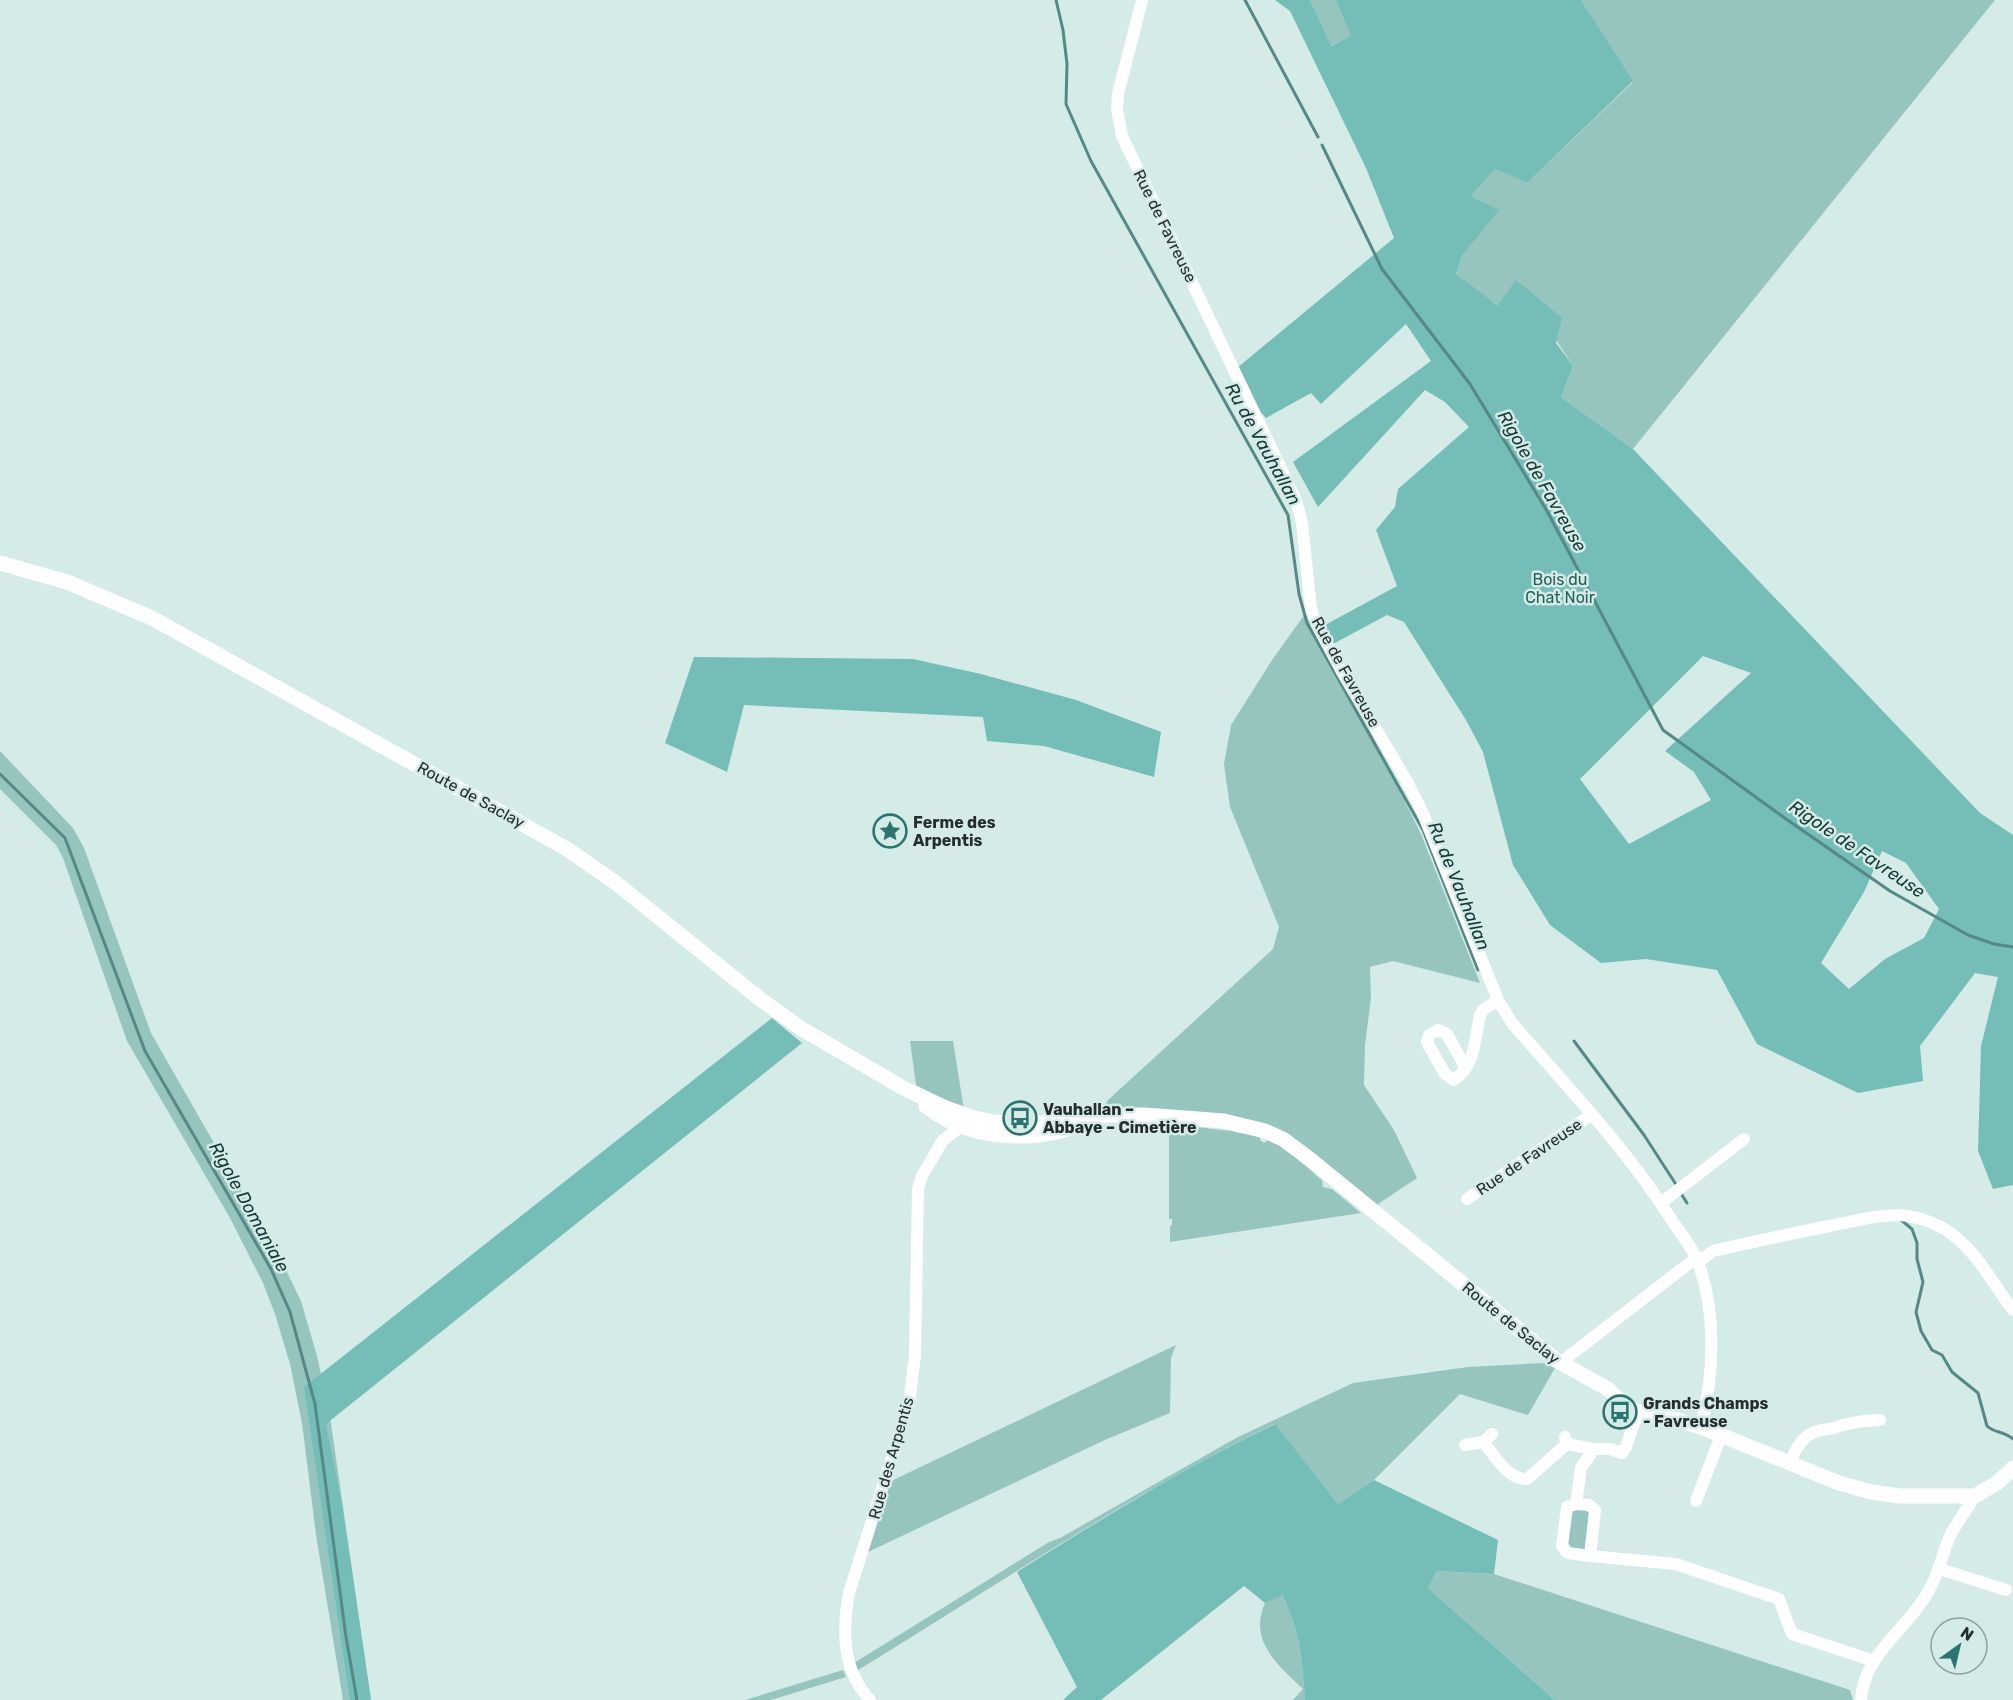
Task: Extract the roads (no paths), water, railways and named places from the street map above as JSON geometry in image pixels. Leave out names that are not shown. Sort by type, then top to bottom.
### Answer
[{"type":"main road","name":"Route de Saclay","points":[[0,563],[94,591],[153,618],[567,849],[616,883],[779,1013],[844,1055],[905,1089],[952,1110],[994,1122],[1022,1124],[1048,1122],[1076,1115],[1145,1115],[1224,1121],[1265,1131],[1283,1139],[1560,1363],[1608,1389],[1623,1404],[1638,1412],[1663,1416],[1701,1427],[1789,1464],[1839,1483],[1871,1492],[1929,1497],[1975,1496]]},
{"type":"main road","name":"Route de Saclay","points":[[905,1089],[945,1119],[991,1134],[1018,1136],[1050,1133],[1071,1128],[1096,1116]]},
{"type":"main road","points":[[1975,1496],[1997,1483],[2013,1468]]},
{"type":"street","name":"Rue de Favreuse","points":[[1142,0],[1121,78],[1117,109],[1122,136],[1296,500],[1302,523],[1311,609],[1317,625],[1421,809],[1498,1000],[1512,1023],[1591,1115],[1661,1203],[1696,1258],[1707,1297],[1711,1326],[1709,1389],[1701,1427]]},
{"type":"street","points":[[1464,1070],[1471,1059],[1480,1015],[1483,1010],[1498,1000]]},
{"type":"street","name":"Route de Saclay","points":[[945,1119],[951,1115],[984,1125],[994,1122]]},
{"type":"street","name":"Rue de Favreuse","points":[[1467,1199],[1591,1115]]},
{"type":"street","name":"Rue des Arpentis","points":[[943,1140],[942,1127],[945,1119]]},
{"type":"street","name":"Rue des Arpentis","points":[[870,1700],[851,1671],[845,1646],[844,1620],[849,1593],[909,1403],[915,1355],[918,1189],[922,1176],[943,1140],[962,1126]]},
{"type":"street","points":[[1661,1203],[1744,1139]]},
{"type":"street","points":[[1560,1363],[1696,1258],[1704,1258],[1713,1251],[1881,1216],[1911,1217],[1944,1228],[1961,1241],[1989,1273],[1999,1292],[2013,1310]]},
{"type":"street","points":[[1465,1445],[1488,1438],[1509,1474],[1520,1479],[1527,1479],[1566,1440],[1594,1449],[1610,1449],[1622,1453],[1638,1412]]},
{"type":"street","points":[[1789,1464],[1796,1448],[1815,1432],[1848,1422],[1880,1420]]},
{"type":"street","points":[[1696,1501],[1721,1436]]},
{"type":"street","points":[[1576,1504],[1581,1468],[1594,1449]]},
{"type":"street","points":[[1861,1700],[1864,1678],[1891,1638],[1918,1610],[1940,1569],[1950,1536],[1975,1496]]},
{"type":"street","points":[[1590,1556],[1595,1510],[1588,1505],[1576,1504],[1567,1507],[1563,1546],[1568,1553],[1590,1556],[1677,1564],[1779,1599],[1792,1634],[1874,1661]]},
{"type":"street","points":[[1940,1569],[2006,1590]]},
{"type":"waterway","name":"Ru de Vauhallan","points":[[1056,0],[1063,30],[1067,64],[1066,104],[1091,161],[1288,515],[1299,594],[1307,623],[1423,830],[1478,970]]},
{"type":"waterway","name":"Rigole de Favreuse","points":[[1245,0],[1318,137]]},
{"type":"waterway","name":"Rigole de Favreuse","points":[[1322,145],[1382,269],[1470,384],[1547,511],[1663,730],[1890,891],[1968,935],[1994,944],[2013,947]]},
{"type":"waterway","name":"Rigole Domaniale","points":[[0,774],[65,838],[145,1051],[271,1269],[290,1312],[315,1404],[346,1637],[357,1700]]},
{"type":"waterway","name":"Ru de Vauhallan","points":[[1574,1041],[1644,1135],[1677,1186]]},
{"type":"waterway","name":"Ru de Vauhallan","points":[[1680,1192],[1687,1203]]},
{"type":"waterway","name":"Ru de Vauhallan","points":[[1901,1220],[1912,1229],[1917,1243],[1917,1259],[1923,1282],[1916,1312],[1921,1331],[1932,1350],[1942,1355],[1952,1372],[1978,1393],[1987,1426],[2013,1439]]},
{"type":"place","name":"Ferme des Arpentis","points":[[890,831]]},
{"type":"place","name":"Vauhallan – Abbaye – Cimetière","points":[[1020,1118]]},
{"type":"place","name":"Grands Champs - Favreuse","points":[[1620,1412]]},
{"type":"park label","name":"Bois du Chat Noir","points":[[1560,588]]}]
